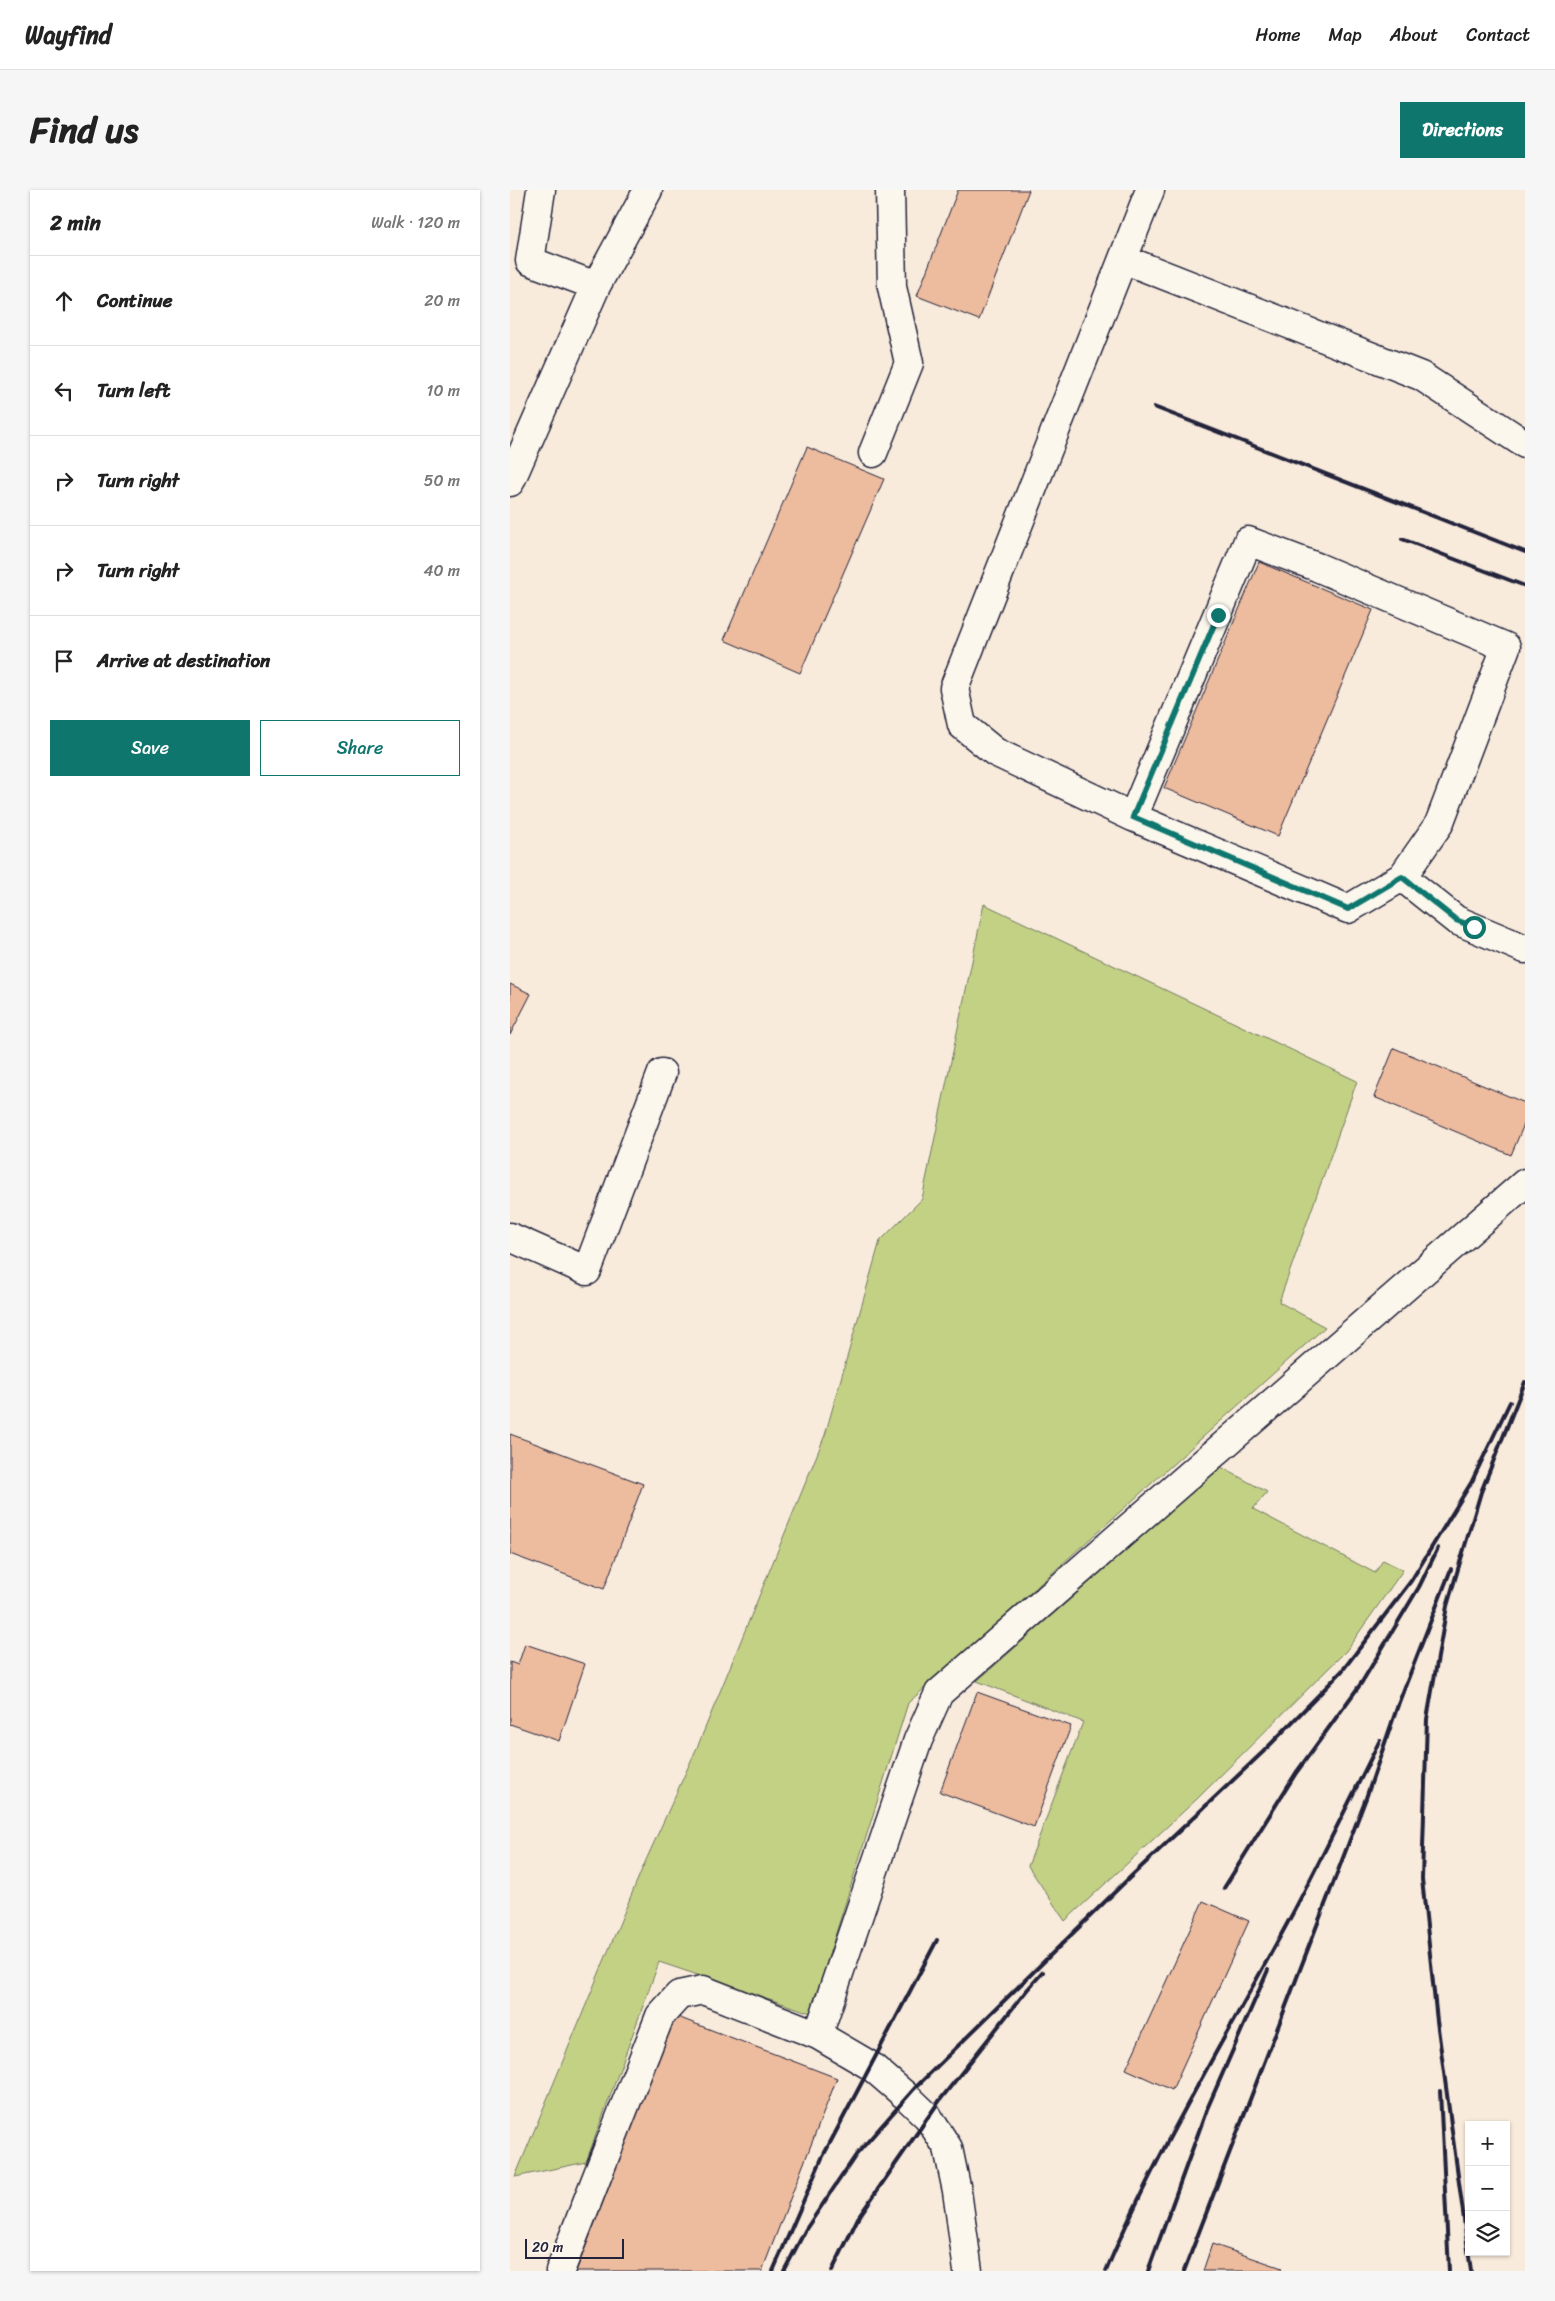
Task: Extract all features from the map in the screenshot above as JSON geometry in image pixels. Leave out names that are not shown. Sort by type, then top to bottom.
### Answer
[{"type":"lane","points":[[541,190],[530,261],[596,286]]},
{"type":"lane","points":[[510,482],[596,286],[648,190]]},
{"type":"lane","points":[[873,452],[909,363],[892,287],[890,190]]},
{"type":"lane","points":[[1133,817],[1248,542],[1317,567],[1515,645],[1439,824],[1402,877],[1348,909],[1133,817],[995,752],[962,724],[954,688],[1150,190]]},
{"type":"lane","points":[[1123,259],[1421,376],[1525,444]]},
{"type":"lane","points":[[1402,877],[1456,920],[1525,949]]},
{"type":"lane","points":[[510,1237],[587,1271],[662,1072]]},
{"type":"lane","points":[[818,2035],[918,1740],[939,1693],[1525,1183]]},
{"type":"lane","points":[[560,2271],[660,2016],[679,1995],[703,1990],[818,2035],[870,2066],[928,2117],[948,2148],[968,2271]]},
{"type":"green space","points":[[984,904],[1357,1081],[1279,1302],[1325,1327],[908,1703],[811,2013],[659,1962],[586,2162],[515,2177],[642,1869],[699,1743],[825,1435],[880,1241],[922,1199]]},
{"type":"green space","points":[[1221,1467],[1267,1492],[1253,1509],[1375,1573],[1383,1560],[1403,1570],[1346,1651],[1197,1799],[1065,1921],[1028,1866],[1083,1722],[977,1681]]},
{"type":"building","points":[[958,190],[1029,190],[979,320],[917,296]]},
{"type":"building","points":[[807,447],[884,479],[800,673],[724,640]]},
{"type":"building","points":[[1259,562],[1373,610],[1278,836],[1164,788]]},
{"type":"building","points":[[510,984],[531,994],[510,1035]]},
{"type":"building","points":[[1394,1048],[1525,1103],[1525,1122],[1511,1155],[1374,1097]]},
{"type":"building","points":[[510,1434],[643,1484],[604,1589],[510,1554]]},
{"type":"building","points":[[525,1644],[585,1664],[559,1741],[510,1724],[510,1662],[518,1665]]},
{"type":"building","points":[[977,1692],[1071,1726],[1034,1827],[940,1792]]},
{"type":"building","points":[[1203,1901],[1249,1921],[1172,2090],[1126,2069]]},
{"type":"building","points":[[675,2016],[837,2078],[762,2271],[576,2271]]},
{"type":"building","points":[[1212,2244],[1282,2268],[1281,2271],[1203,2271]]},
{"type":"railway","points":[[1154,407],[1525,552]]},
{"type":"railway","points":[[1402,539],[1525,586]]},
{"type":"railway","points":[[1471,2271],[1437,2021],[1422,1879],[1427,1719],[1447,1606],[1481,1492],[1525,1382]]},
{"type":"railway","points":[[1471,1483],[1510,1402]]},
{"type":"railway","points":[[784,2271],[806,2229],[856,2155],[914,2089],[1124,1883],[1263,1752],[1342,1671],[1411,1581],[1474,1478]]},
{"type":"railway","points":[[1224,1888],[1296,1773],[1362,1682],[1419,1587],[1438,1548]]},
{"type":"railway","points":[[1184,2271],[1366,1798],[1399,1702],[1451,1569]]},
{"type":"railway","points":[[1106,2271],[1172,2133],[1295,1909],[1380,1740]]},
{"type":"railway","points":[[773,2271],[822,2158],[937,1940]]},
{"type":"railway","points":[[1148,2271],[1207,2109],[1268,1970]]},
{"type":"railway","points":[[832,2271],[858,2218],[940,2100],[1043,1972]]},
{"type":"railway","points":[[1440,2091],[1449,2271]]},
{"type":"route","points":[[1218,615],[1133,817],[1348,909],[1402,877],[1456,920],[1474,927]]}]
